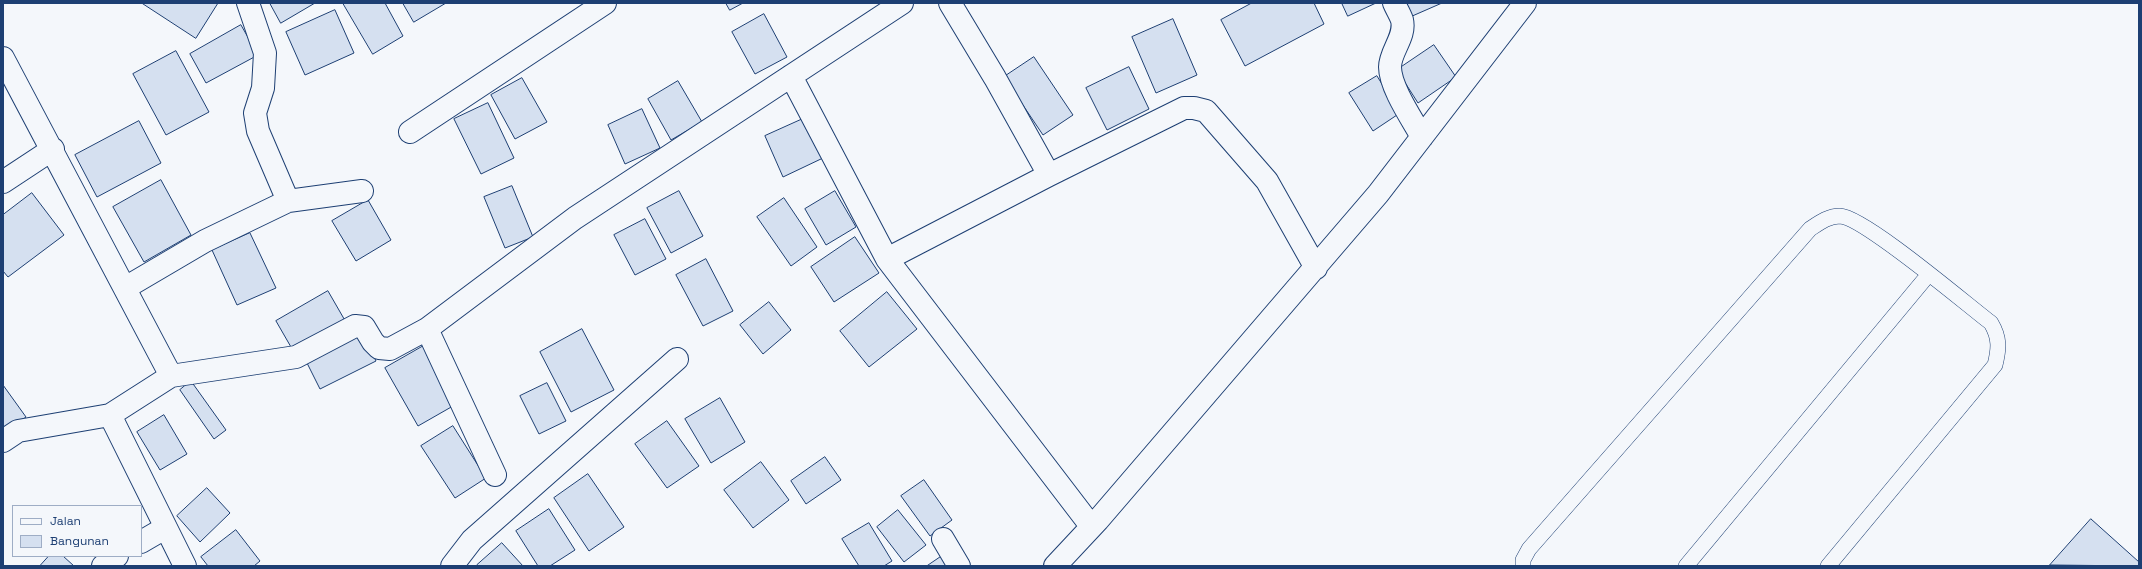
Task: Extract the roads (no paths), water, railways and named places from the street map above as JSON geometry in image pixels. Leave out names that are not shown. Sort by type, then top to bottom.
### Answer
[{"type":"street","points":[[248,3],[265,53],[264,88],[255,113],[258,131],[288,200]]},
{"type":"street","points":[[410,132],[605,3]]},
{"type":"street","points":[[3,441],[18,432],[110,415],[171,376],[296,357],[356,326],[364,327],[372,342],[379,348],[390,349],[427,329],[576,218],[902,3]]},
{"type":"street","points":[[950,3],[995,78],[1049,175]]},
{"type":"street","points":[[1394,3],[1402,20],[1399,41],[1391,56],[1390,68],[1392,80],[1422,137]]},
{"type":"street","points":[[1055,566],[1316,268],[1378,194],[1525,3]]},
{"type":"street","points":[[3,58],[53,149],[171,376]]},
{"type":"street","points":[[791,76],[887,259],[1091,526]]},
{"type":"street","points":[[887,259],[1049,175],[1184,108],[1194,108],[1206,111],[1266,181],[1316,268]]},
{"type":"street","points":[[3,182],[53,149]]},
{"type":"street","points":[[125,288],[205,241],[288,200],[362,190]]},
{"type":"street","points":[[427,329],[495,475]]},
{"type":"street","points":[[452,566],[472,540],[677,359]]},
{"type":"street","points":[[110,415],[185,566]]},
{"type":"street","points":[[142,541],[165,528]]},
{"type":"street","points":[[943,539],[959,566]]},
{"type":"street","points":[[103,566],[116,557]]},
{"type":"lane","points":[[1523,566],[1523,560],[1529,549],[1810,229],[1826,219],[1841,216],[1858,222],[1929,274],[1991,323],[1996,332],[1999,348],[1995,365],[1828,566]]},
{"type":"lane","points":[[1686,566],[1929,274]]}]
